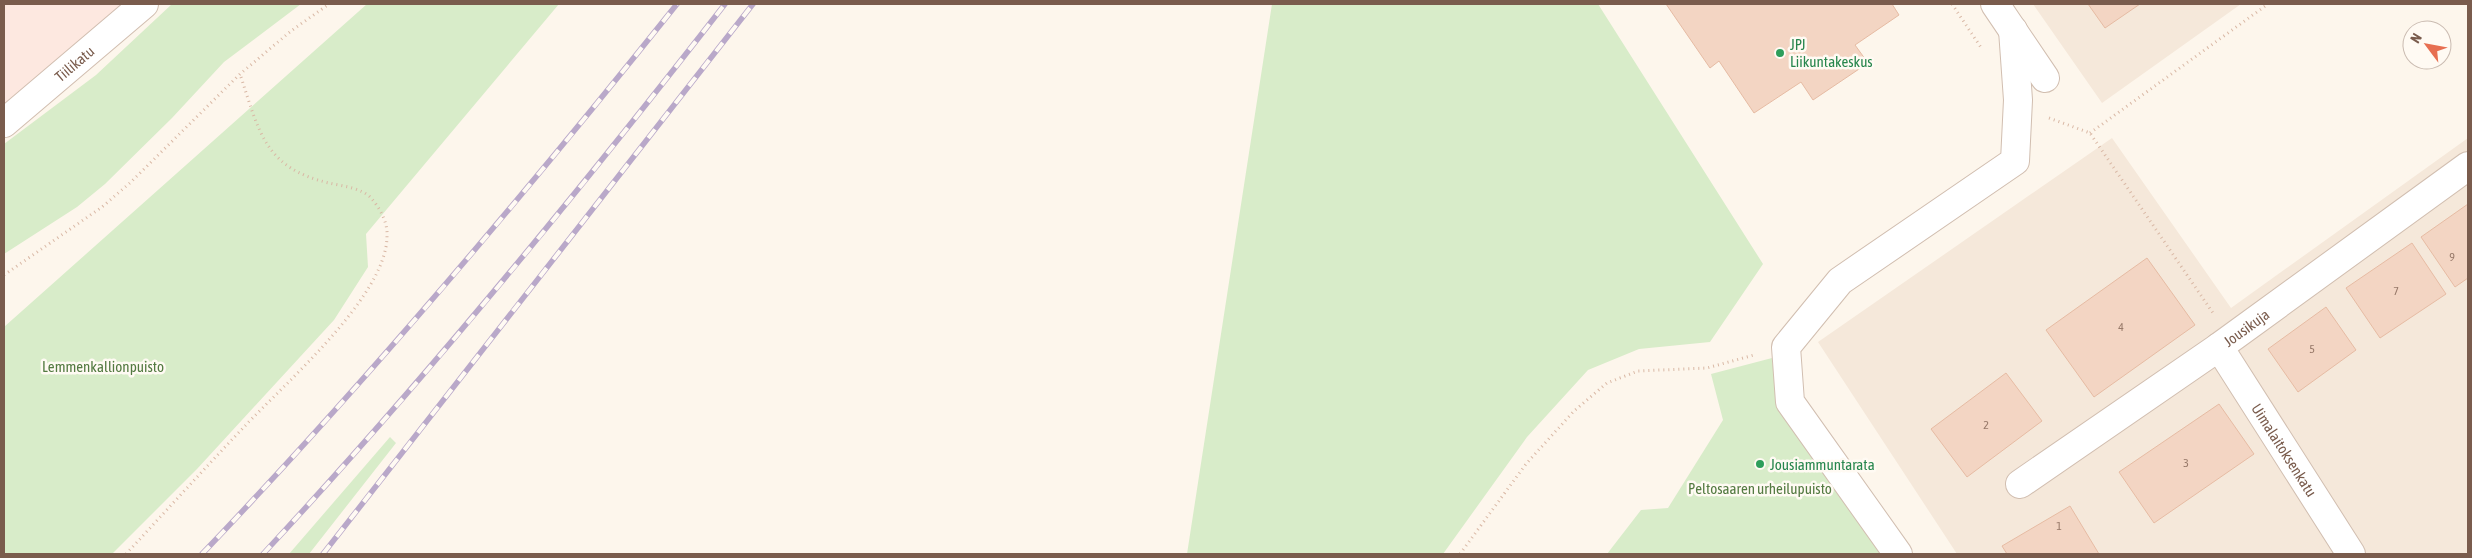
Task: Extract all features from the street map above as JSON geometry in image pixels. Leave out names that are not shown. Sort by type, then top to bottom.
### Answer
[{"type":"street","name":"Tiilikatu","points":[[4,123],[144,4]]},
{"type":"street","points":[[1995,4],[2045,78]]},
{"type":"street","points":[[1898,554],[1790,402],[1786,347],[1840,281],[2015,162],[2018,100],[2013,30]]},
{"type":"street","name":"Jousikuja","points":[[2020,484],[2219,347],[2468,166]]},
{"type":"street","name":"Uimalaitoksenkatu","points":[[2219,347],[2351,554]]},
{"type":"path","points":[[4,275],[102,207],[131,182],[240,74],[291,30],[329,4]]},
{"type":"path","points":[[1952,4],[1984,52]]},
{"type":"path","points":[[2090,133],[2268,4]]},
{"type":"path","points":[[126,554],[244,426],[338,329],[373,278],[388,236],[385,221],[370,197],[348,187],[295,172],[282,164],[269,148],[256,123],[240,74]]},
{"type":"path","points":[[2018,100],[2048,118],[2090,133],[2219,321],[2219,347]]},
{"type":"path","points":[[1460,554],[1526,464],[1574,410],[1607,383],[1638,371],[1707,368],[1786,347]]},
{"type":"shaded area","points":[[4,4],[127,4],[4,123]]},
{"type":"shaded area","points":[[2033,4],[2241,4],[2102,103]]},
{"type":"shaded area","points":[[2112,138],[2231,308],[2468,138],[2468,554],[1957,554],[1818,342]]},
{"type":"green space","points":[[172,4],[301,4],[224,62],[172,118],[105,184],[77,207],[4,254],[4,144],[96,75]]},
{"type":"green space","name":"Lemmenkallionpuisto","points":[[367,4],[559,4],[366,234],[368,267],[334,320],[197,469],[112,554],[4,554],[4,327]]},
{"type":"green space","points":[[1272,4],[1598,4],[1763,264],[1710,342],[1639,349],[1588,370],[1527,437],[1443,554],[1187,554]]},
{"type":"green space","name":"Jousiammuntarata","points":[[1772,358],[1777,400],[1891,554],[1607,554],[1641,510],[1668,508],[1723,420],[1711,374]]},
{"type":"green space","points":[[390,437],[396,443],[309,554],[289,554]]},
{"type":"building","name":"JPJ Liikuntakeskus","points":[[1666,4],[1892,4],[1899,15],[1855,45],[1868,63],[1813,100],[1801,82],[1754,113],[1719,61],[1710,68]]},
{"type":"building","points":[[2088,4],[2140,4],[2105,28]]},
{"type":"building","points":[[2468,204],[2468,278],[2455,287],[2421,237]]},
{"type":"building","points":[[2412,243],[2446,294],[2380,338],[2346,288]]},
{"type":"building","points":[[2147,258],[2195,325],[2094,397],[2046,330]]},
{"type":"building","points":[[2326,307],[2356,350],[2298,392],[2268,349]]},
{"type":"building","points":[[2006,373],[2042,421],[1967,477],[1931,429]]},
{"type":"building","points":[[2219,404],[2254,454],[2154,523],[2119,472]]},
{"type":"building","points":[[2070,506],[2099,554],[2007,554],[2002,546]]},
{"type":"railway","points":[[202,554],[325,421],[446,284],[563,145],[677,4]]},
{"type":"railway","points":[[263,554],[383,421],[500,284],[614,145],[725,4]]},
{"type":"railway","points":[[323,554],[753,4]]},
{"type":"place","name":"JPJ Liikuntakeskus","points":[[1780,53]]},
{"type":"place","name":"Jousiammuntarata","points":[[1760,464]]},
{"type":"park label","name":"Peltosaaren urheilupuisto","points":[[1760,488]]}]
